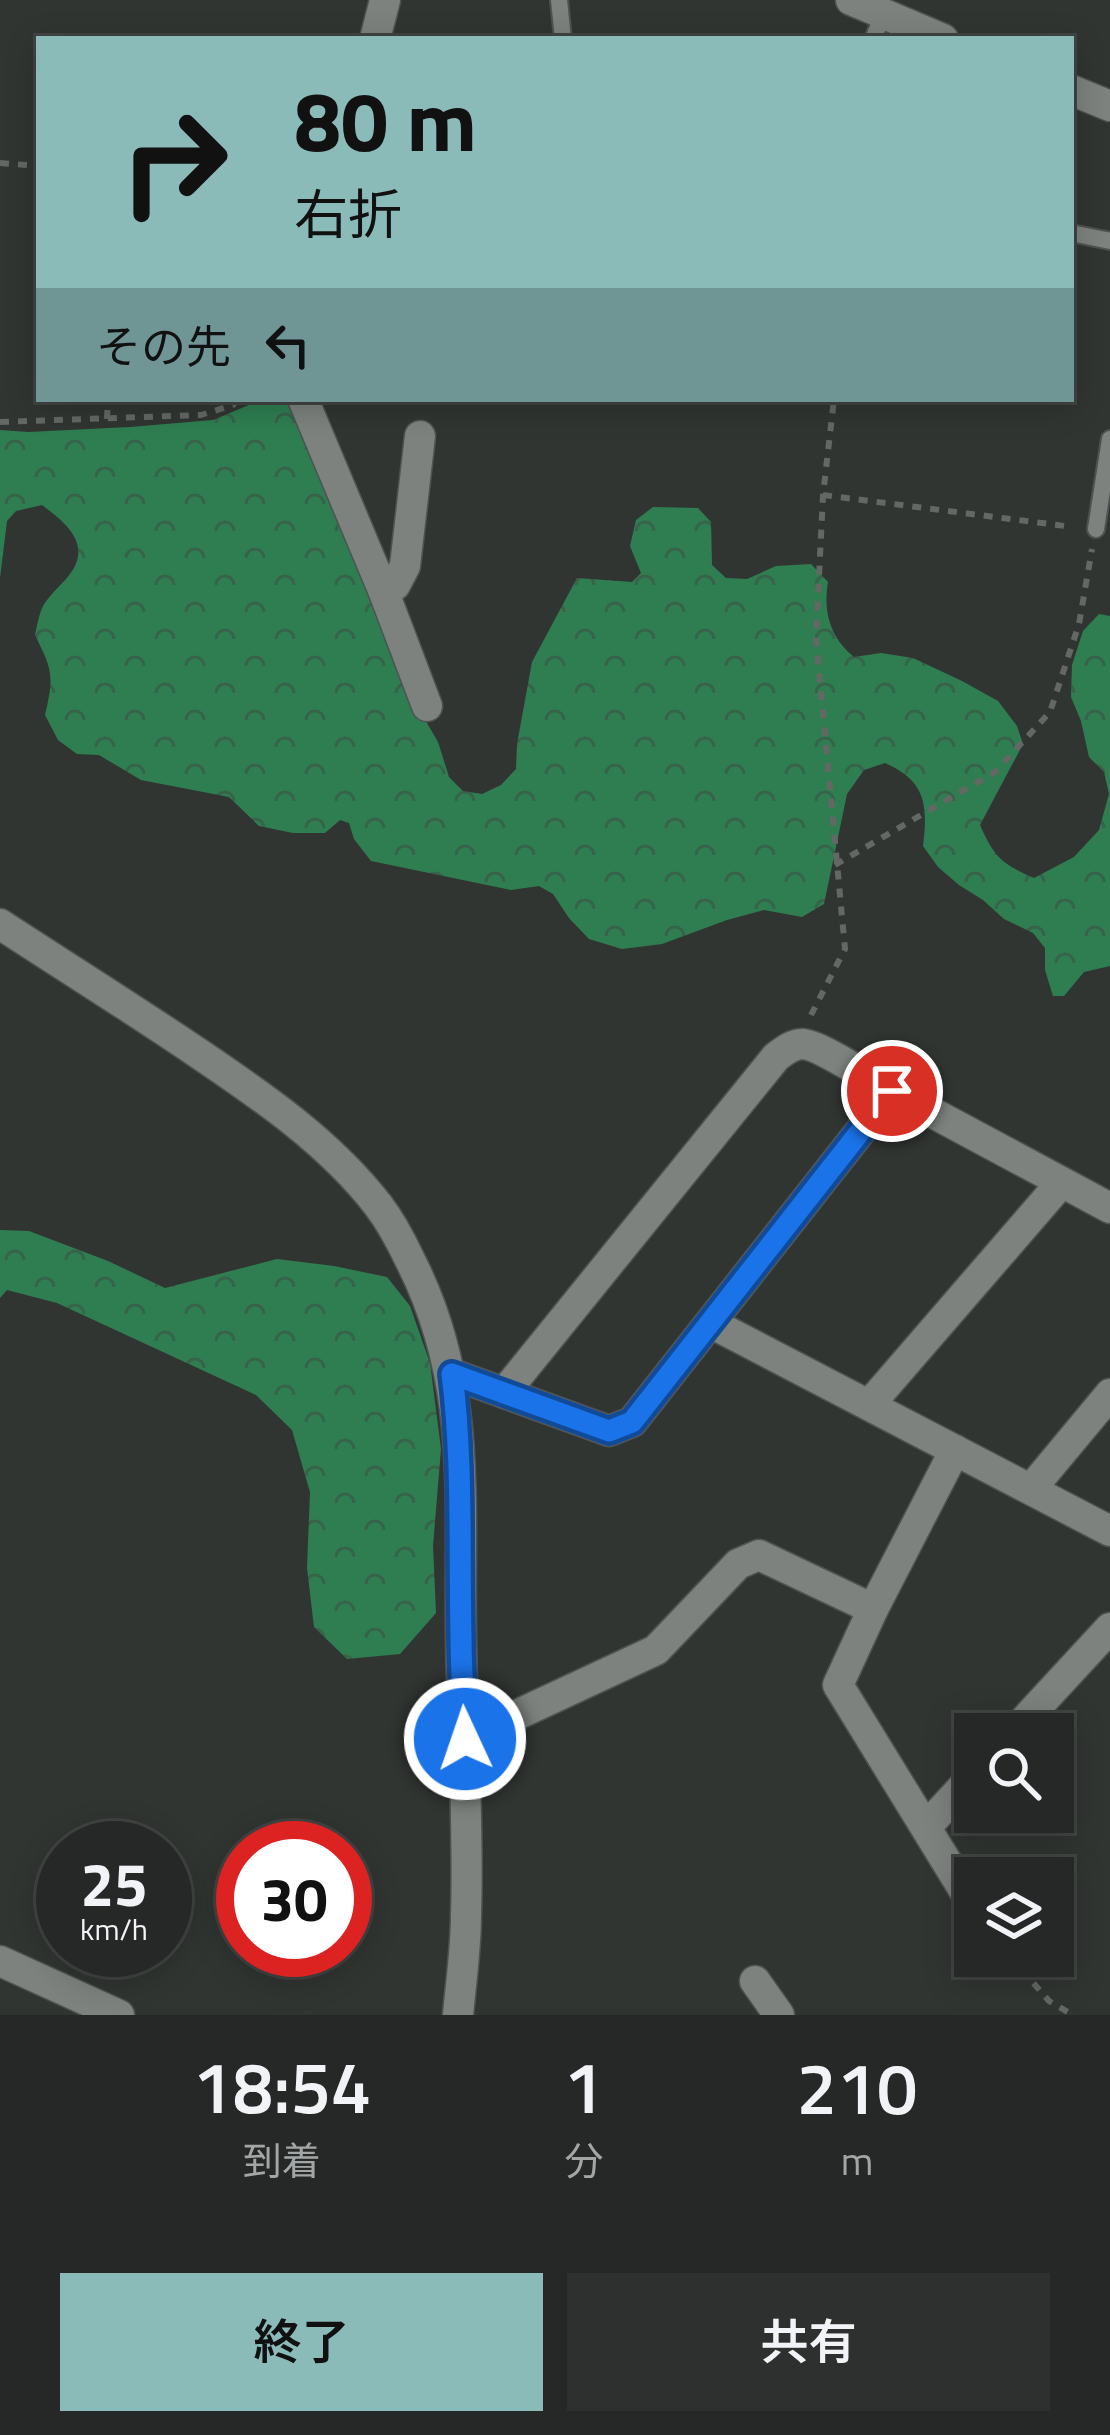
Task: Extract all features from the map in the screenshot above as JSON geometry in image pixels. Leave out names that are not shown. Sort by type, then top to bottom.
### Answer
[{"type":"street","points":[[376,36],[385,0]]},
{"type":"street","points":[[850,0],[878,27],[927,36]]},
{"type":"street","points":[[1074,92],[1110,106]]},
{"type":"street","points":[[304,402],[427,706]]},
{"type":"street","points":[[383,590],[395,585],[404,566],[420,436]]},
{"type":"street","points":[[0,924],[294,1120],[381,1209],[422,1282],[452,1374],[462,1515],[466,1918],[458,2015]]},
{"type":"street","points":[[505,1393],[776,1057],[795,1046],[812,1046],[1110,1208]]},
{"type":"street","points":[[452,1374],[609,1431],[632,1422],[892,1091]]},
{"type":"street","points":[[869,1405],[1060,1183]]},
{"type":"street","points":[[711,1323],[1110,1531]]},
{"type":"street","points":[[1031,1489],[1110,1394]]},
{"type":"street","points":[[954,1873],[838,1685],[955,1450]]},
{"type":"street","points":[[465,1739],[656,1650],[738,1564],[759,1556],[873,1609]]},
{"type":"street","points":[[1031,1713],[1110,1628]]},
{"type":"street","points":[[926,1827],[954,1797]]},
{"type":"street","points":[[0,1961],[119,2015]]},
{"type":"street","points":[[755,1981],[778,2015]]},
{"type":"lane","points":[[559,0],[562,36]]},
{"type":"lane","points":[[1074,234],[1110,241]]},
{"type":"lane","points":[[1096,530],[1110,439]]},
{"type":"path","points":[[0,164],[36,166]]},
{"type":"path","points":[[106,419],[108,402]]},
{"type":"path","points":[[0,422],[201,415],[236,402]]},
{"type":"path","points":[[795,1046],[799,1030],[813,1013],[845,949],[816,638],[823,495],[834,402]]},
{"type":"path","points":[[823,495],[1096,530],[1079,624],[1050,712],[995,772],[835,865]]},
{"type":"path","points":[[1028,1977],[1049,2001],[1073,2015]]},
{"type":"green space","points":[[297,402],[356,543],[395,668],[438,742],[449,777],[463,791],[482,794],[501,785],[516,769],[532,662],[577,578],[632,582],[641,573],[630,546],[636,520],[653,507],[698,508],[711,522],[712,565],[726,578],[747,579],[776,566],[811,564],[828,582],[828,614],[834,632],[854,657],[881,653],[913,658],[998,701],[1017,726],[1023,744],[980,825],[1000,858],[1034,878],[1074,857],[1099,830],[1109,794],[1104,772],[1089,757],[1071,697],[1072,665],[1083,631],[1099,614],[1110,616],[1110,966],[1084,972],[1064,996],[1053,996],[1045,970],[1045,948],[1033,933],[1004,919],[938,867],[923,846],[924,806],[916,786],[885,763],[864,770],[847,794],[824,904],[802,917],[764,910],[662,944],[622,949],[589,939],[553,894],[539,886],[511,890],[371,861],[354,839],[349,823],[340,820],[325,833],[259,826],[229,797],[141,780],[99,755],[77,754],[58,740],[45,715],[50,674],[35,635],[43,606],[74,568],[78,548],[71,532],[42,505],[16,511],[7,521],[0,578],[0,430],[213,420],[249,405]]},
{"type":"green space","points":[[0,1230],[29,1231],[165,1288],[277,1259],[387,1277],[410,1306],[430,1363],[441,1449],[433,1546],[436,1613],[400,1654],[347,1659],[314,1627],[307,1568],[310,1492],[292,1430],[256,1395],[57,1303],[7,1290],[0,1298]]},
{"type":"route","points":[[465,1739],[460,1636],[462,1515],[452,1374],[609,1431],[632,1422],[892,1091]]}]
